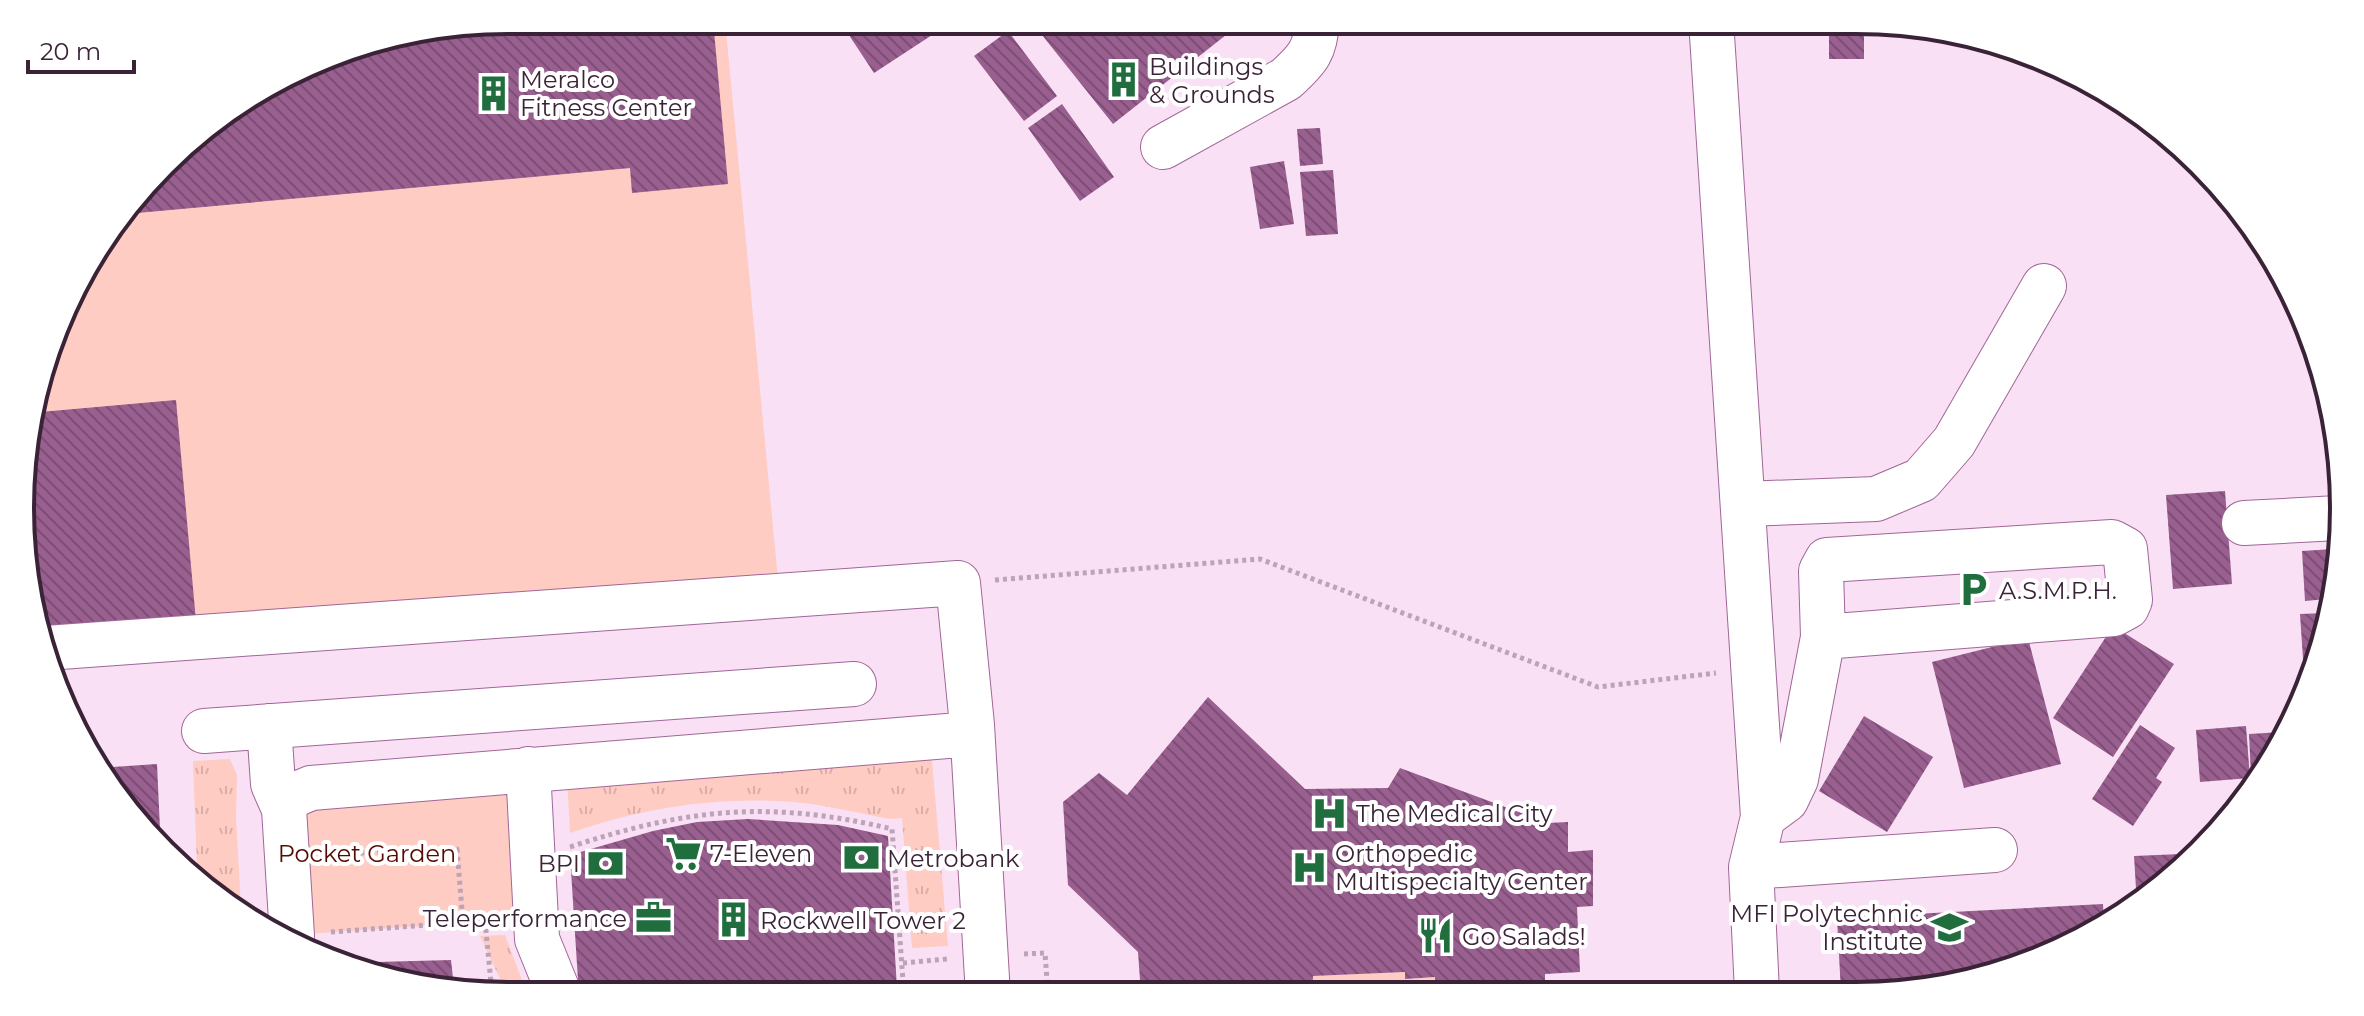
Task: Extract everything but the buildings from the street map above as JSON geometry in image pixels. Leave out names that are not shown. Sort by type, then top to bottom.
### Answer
[{"type":"lane","points":[[1163,147],[1286,79],[1303,64],[1316,42],[1316,34]]},
{"type":"lane","points":[[1712,34],[1756,668],[1763,817],[1751,867],[1757,982]]},
{"type":"lane","points":[[1744,504],[1876,499],[1921,480],[1954,442],[2044,286]]},
{"type":"lane","points":[[2244,523],[2330,518]]},
{"type":"lane","points":[[1763,817],[1786,800],[1796,779],[1823,637],[1822,565],[1833,559],[2112,542],[2125,549],[2130,600],[2127,607],[2114,614],[1823,637]]},
{"type":"lane","points":[[55,647],[958,583],[972,734],[987,982]]},
{"type":"lane","points":[[204,731],[854,684]]},
{"type":"lane","points":[[269,726],[273,784],[284,809],[309,938]]},
{"type":"lane","points":[[284,809],[292,796],[311,788],[972,734]]},
{"type":"lane","points":[[528,769],[537,939],[554,982]]},
{"type":"lane","points":[[1751,867],[1995,850]]},
{"type":"path","points":[[958,583],[1260,559],[1598,687],[1756,668]]},
{"type":"path","points":[[565,849],[656,822],[712,812],[751,810],[840,817],[892,829],[903,982]]},
{"type":"path","points":[[361,853],[457,849],[463,923]]},
{"type":"path","points":[[310,939],[329,932],[485,921],[491,981]]},
{"type":"green space","points":[[508,34],[726,34],[778,580],[53,640],[40,583],[34,495],[38,446],[50,385],[70,327],[98,271],[132,219],[173,173],[219,132],[298,83],[356,59],[416,43]]},
{"type":"green space","points":[[931,749],[948,946],[912,948],[902,818],[890,819],[793,802],[736,801],[652,811],[570,833],[567,776]]},
{"type":"green space","points":[[230,759],[237,775],[241,899],[197,866],[193,761]]},
{"type":"green space","name":"Pocket Garden","points":[[528,769],[535,918],[301,934],[292,930],[293,779]]},
{"type":"green space","points":[[505,935],[523,982],[501,982],[480,936]]},
{"type":"green space","points":[[1405,972],[1406,979],[1435,977],[1435,982],[1313,982],[1313,976]]},
{"type":"place","name":"Buildings & Grounds","points":[[1123,80]]},
{"type":"place","name":"Meralco Fitness Center","points":[[494,93]]},
{"type":"place","name":"A.S.M.P.H.","points":[[1973,590]]},
{"type":"place","name":"The Medical City","points":[[1330,813]]},
{"type":"place","name":"7-Eleven","points":[[684,853]]},
{"type":"place","name":"Metrobank","points":[[861,858]]},
{"type":"place","name":"BPI","points":[[606,863]]},
{"type":"place","name":"Orthopedic Multispecialty Center","points":[[1309,867]]},
{"type":"place","name":"Teleperformance","points":[[653,918]]},
{"type":"place","name":"Rockwell Tower 2","points":[[734,920]]},
{"type":"place","name":"MFI Polytechnic Institute","points":[[1949,927]]},
{"type":"place","name":"Go Salads!","points":[[1436,936]]}]
